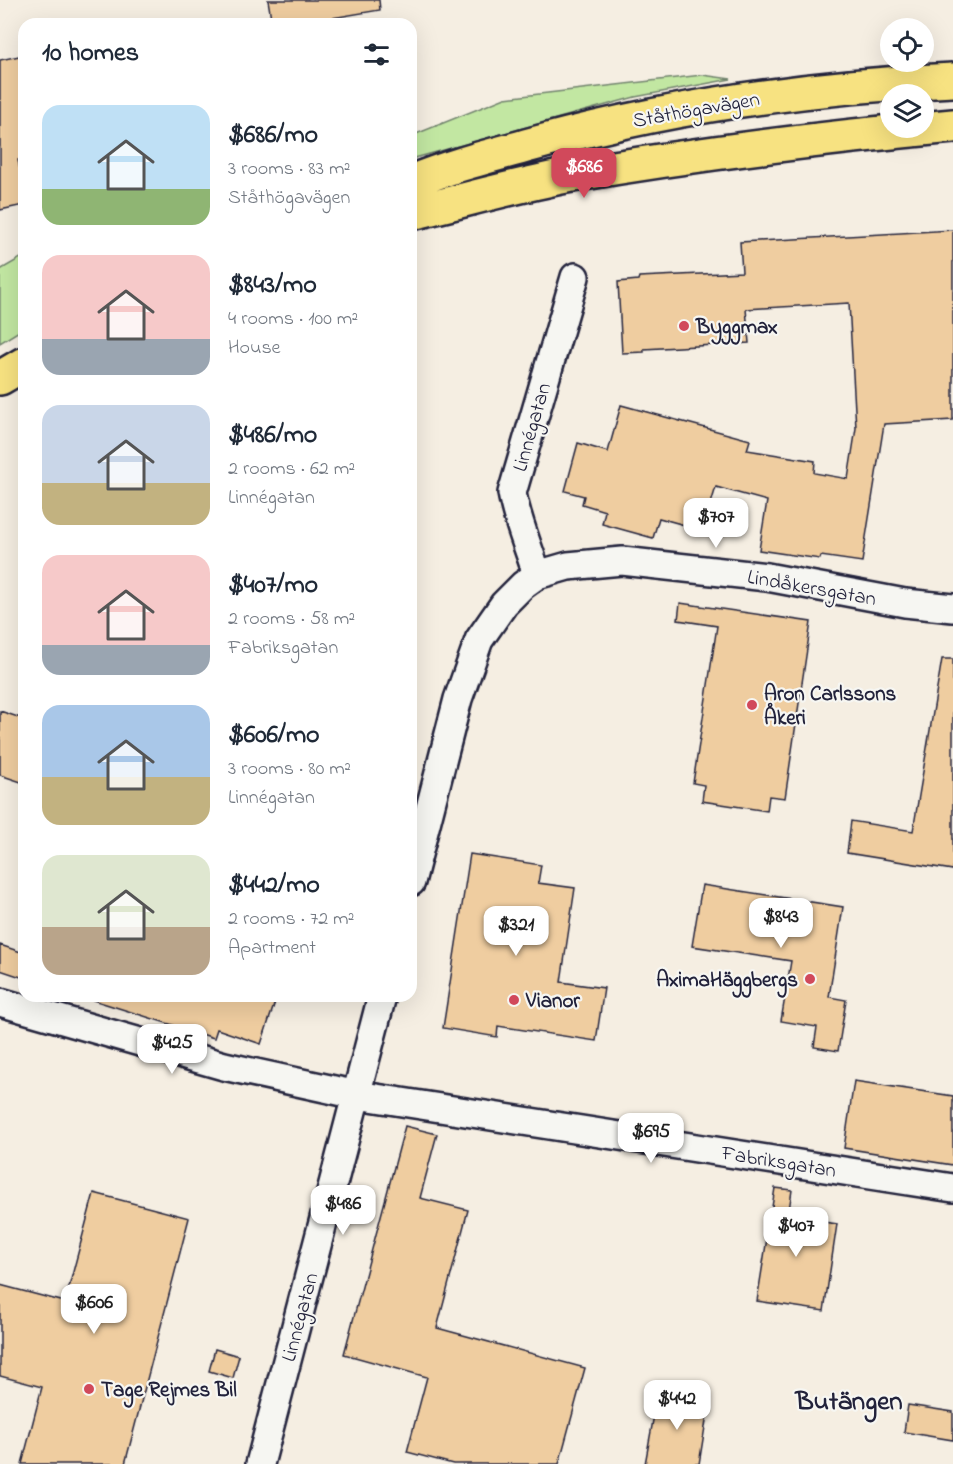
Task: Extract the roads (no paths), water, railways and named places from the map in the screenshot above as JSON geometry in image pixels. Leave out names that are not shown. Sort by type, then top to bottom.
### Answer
[{"type":"main road","name":"Ståthögavägen","points":[[417,179],[442,169],[630,119],[831,87],[953,80]]},
{"type":"main road","points":[[417,212],[563,177],[649,163],[854,136],[953,126]]},
{"type":"main road","points":[[0,378],[18,368]]},
{"type":"street","name":"Linnégatan","points":[[537,575],[512,494],[575,278]]},
{"type":"street","name":"Lindåkersgatan","points":[[417,859],[458,699],[479,640],[504,604],[537,575],[568,566],[622,561],[767,578],[905,603],[953,608]]},
{"type":"street","name":"Fabriksgatan","points":[[0,1002],[224,1066],[357,1095],[953,1188]]},
{"type":"street","name":"Linnégatan","points":[[260,1464],[380,1002]]},
{"type":"place","name":"Byggmax","points":[[684,326]]},
{"type":"place","name":"Aron Carlssons Åkeri","points":[[752,705]]},
{"type":"place","name":"AximaHäggbergs","points":[[810,979]]},
{"type":"place","name":"Vianor","points":[[514,1000]]},
{"type":"place","name":"Tage Rejmes Bil","points":[[89,1389]]},
{"type":"district","name":"Butängen","points":[[849,1400]]}]
